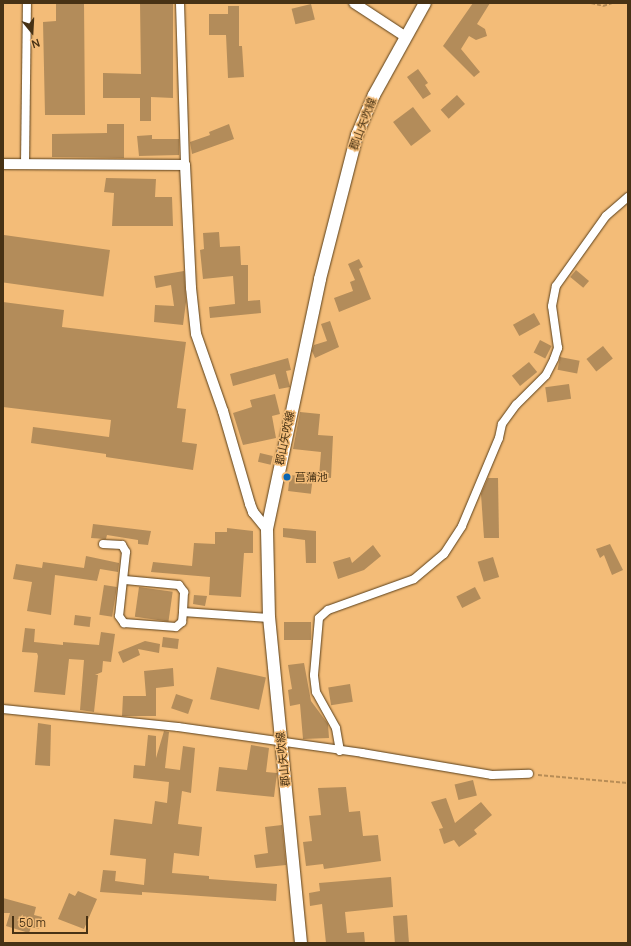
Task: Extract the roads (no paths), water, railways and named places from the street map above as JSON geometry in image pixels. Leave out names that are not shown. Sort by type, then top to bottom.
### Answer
[{"type":"main road","name":"郡山矢吹線","points":[[301,943],[269,618],[267,529],[320,279],[348,165],[357,135],[374,95],[425,3]]},
{"type":"street","points":[[24,164],[27,3]]},
{"type":"street","points":[[180,3],[190,288],[198,340],[223,411],[250,504],[253,512],[267,529]]},
{"type":"street","points":[[354,3],[406,37]]},
{"type":"street","points":[[3,164],[185,165]]},
{"type":"street","points":[[340,752],[336,728],[316,692],[314,675],[319,618],[328,610],[414,579],[444,554],[462,526],[498,438],[502,424],[516,405],[546,375],[554,359],[558,348],[552,306],[556,286],[606,216],[628,197]]},
{"type":"street","points":[[103,544],[122,546],[126,552],[119,616],[124,623],[176,627],[182,622],[184,592],[179,585],[124,580]]},
{"type":"street","points":[[183,612],[269,618]]},
{"type":"street","points":[[3,709],[136,721],[281,741],[492,776],[529,774]]},
{"type":"place","name":"菖蒲池","points":[[287,477]]}]
